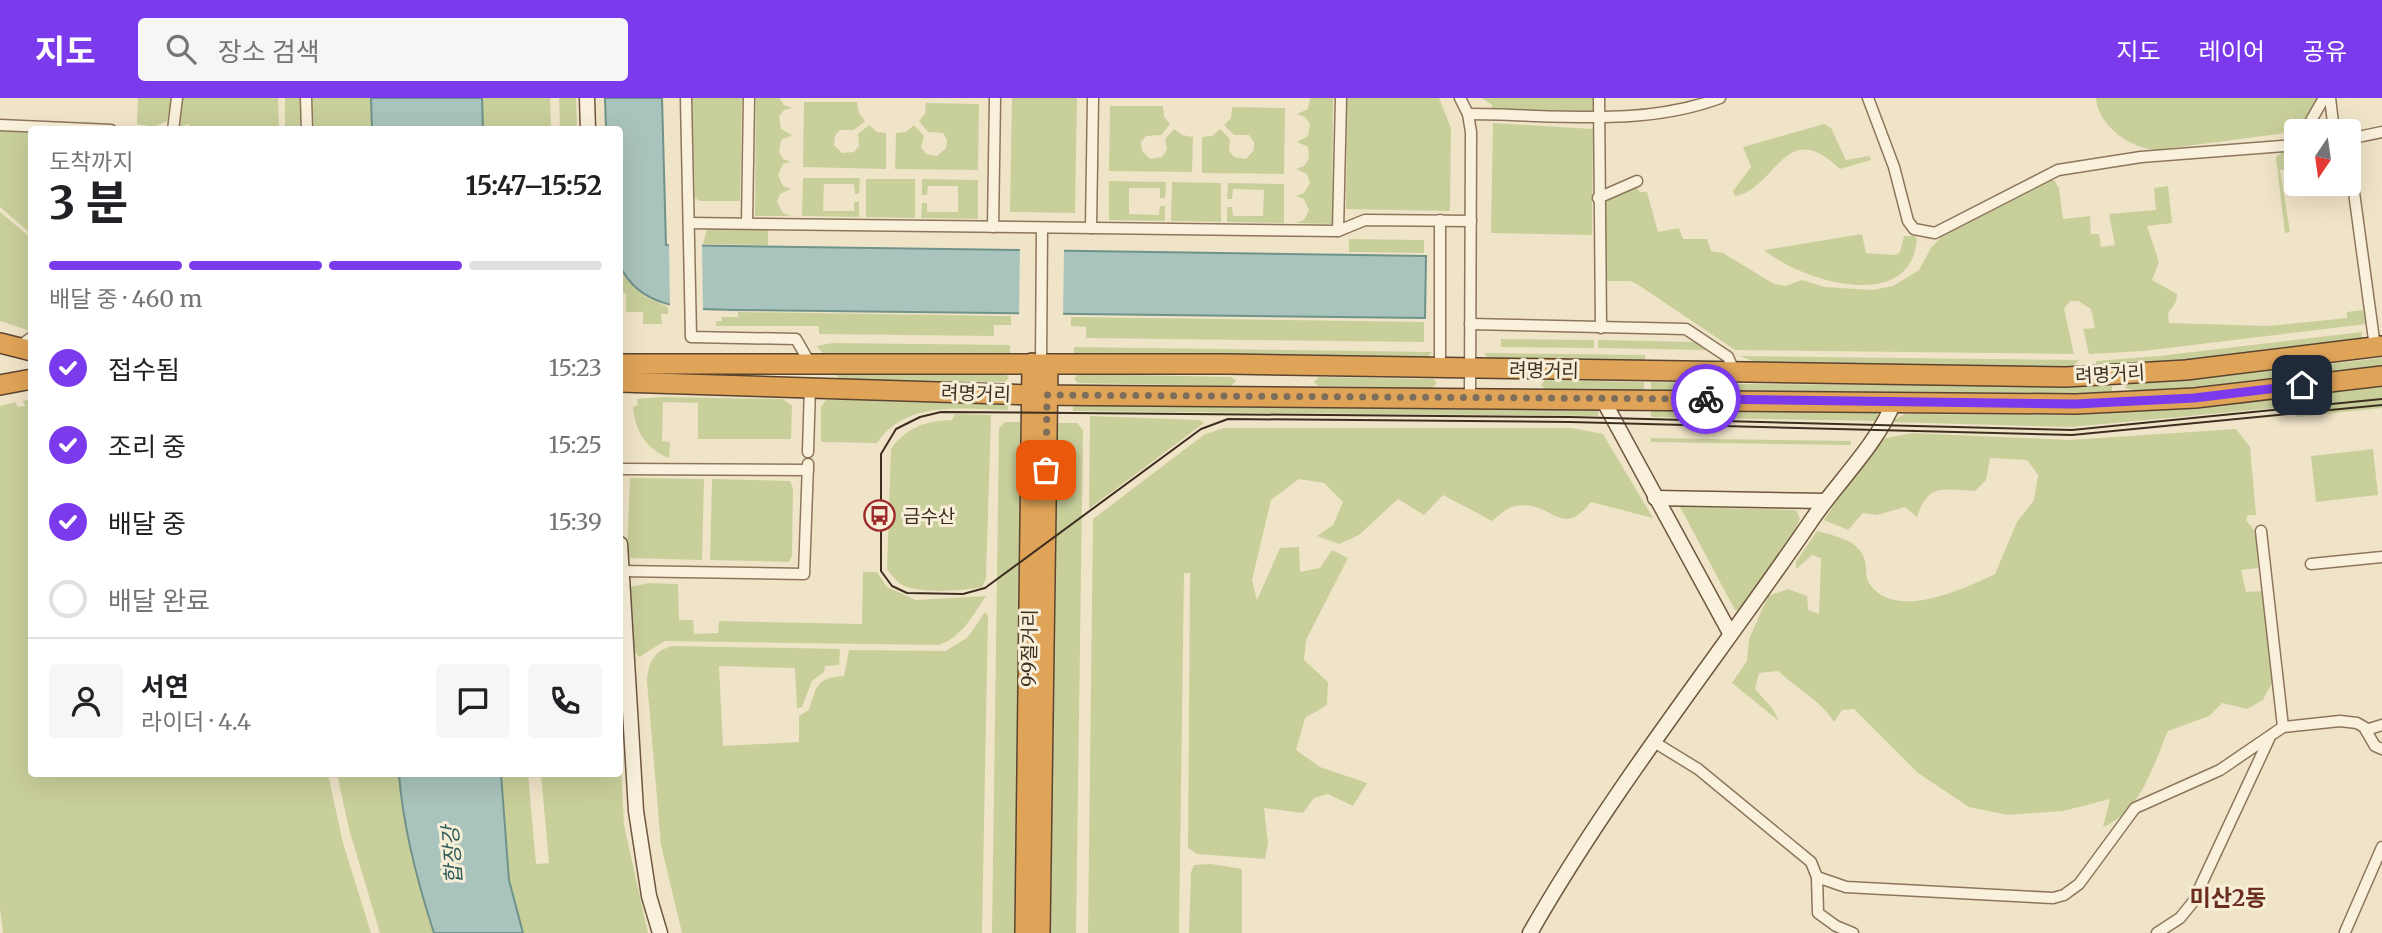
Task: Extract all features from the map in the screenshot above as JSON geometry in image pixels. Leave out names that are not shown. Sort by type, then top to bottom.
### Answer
[{"type":"highway","name":"려명거리","points":[[623,382],[811,365],[1040,363],[2095,376],[2186,370],[2378,347]]},
{"type":"highway","name":"9·9절거리","points":[[1025,933],[1040,363]]},
{"type":"highway","name":"려명거리","points":[[623,364],[810,386],[1039,395],[2076,404],[2194,398],[2382,376]]},
{"type":"highway","points":[[0,385],[28,380]]},
{"type":"highway","name":"9·9절거리","points":[[1039,395],[1040,933]]},
{"type":"street","points":[[173,126],[177,98]]},
{"type":"street","points":[[306,98],[307,126]]},
{"type":"street","points":[[587,98],[588,126]]},
{"type":"street","points":[[686,98],[691,337],[796,339],[811,365]]},
{"type":"street","points":[[747,223],[749,98]]},
{"type":"street","points":[[993,227],[995,98]]},
{"type":"street","points":[[1091,228],[1093,98]]},
{"type":"street","points":[[1338,231],[1341,98]]},
{"type":"street","points":[[1460,98],[1468,114],[1471,221],[1470,397]]},
{"type":"street","points":[[1599,98],[1601,328]]},
{"type":"street","points":[[1468,114],[1627,118],[1674,112],[1720,98]]},
{"type":"street","points":[[1868,98],[1894,167],[1908,221],[1922,233],[1935,233],[2059,170],[2141,158],[2284,145]]},
{"type":"street","points":[[2313,119],[2327,98]]},
{"type":"street","points":[[2327,98],[2331,119]]},
{"type":"street","points":[[0,125],[28,126]]},
{"type":"street","points":[[2361,136],[2382,132]]},
{"type":"street","points":[[1598,198],[1637,181]]},
{"type":"street","points":[[2355,196],[2378,347]]},
{"type":"street","points":[[689,223],[1338,231],[1365,220],[1471,221]]},
{"type":"street","points":[[1440,220],[1440,369]]},
{"type":"street","points":[[1040,363],[1042,228]]},
{"type":"street","points":[[1470,324],[1686,329],[1728,358],[1735,373]]},
{"type":"street","points":[[808,452],[810,386]]},
{"type":"street","points":[[1602,398],[1730,633]]},
{"type":"street","points":[[1530,933],[1654,742],[1825,501],[1882,429],[1894,402]]},
{"type":"street","points":[[623,468],[808,467],[804,574],[623,571]]},
{"type":"street","points":[[1655,498],[1825,501]]},
{"type":"street","points":[[2261,531],[2283,727]]},
{"type":"street","points":[[2311,564],[2382,557]]},
{"type":"street","points":[[623,616],[636,811],[649,896],[660,933]]},
{"type":"street","points":[[1817,877],[1846,887],[1886,891],[2038,899],[2064,895],[2079,884],[2135,808],[2220,770],[2283,727],[2340,721],[2357,723],[2366,730],[2375,746],[2382,749]]},
{"type":"street","points":[[2366,730],[2382,725]]},
{"type":"street","points":[[2157,933],[2180,918],[2193,902],[2270,736]]},
{"type":"street","points":[[1654,742],[1698,769],[1811,862],[1817,877],[1818,913],[1836,926],[1853,933]]},
{"type":"street","points":[[2345,932],[2382,848]]},
{"type":"green space","points":[[138,98],[172,98],[167,121],[156,126],[137,124]]},
{"type":"green space","points":[[181,98],[278,98],[279,126],[177,126]]},
{"type":"green space","points":[[285,98],[303,98],[304,126],[285,126]]},
{"type":"green space","points":[[309,98],[371,98],[372,126],[310,126]]},
{"type":"green space","points":[[482,98],[550,98],[551,126],[483,126]]},
{"type":"green space","points":[[559,98],[576,98],[577,126],[560,126]]},
{"type":"green space","points":[[692,98],[742,98],[740,201],[700,201],[695,198]]},
{"type":"green space","points":[[756,98],[779,98],[784,105],[792,108],[784,110],[779,117],[781,129],[792,135],[781,140],[779,152],[783,159],[791,162],[783,164],[778,175],[783,186],[791,189],[780,194],[777,202],[783,213],[791,216],[755,216]]},
{"type":"green space","points":[[1012,98],[1077,98],[1075,213],[1010,212]]},
{"type":"green space","points":[[1310,98],[1333,98],[1332,224],[1296,223],[1304,220],[1309,210],[1304,199],[1296,196],[1304,193],[1310,183],[1307,174],[1296,169],[1304,166],[1309,159],[1308,147],[1297,142],[1308,136],[1310,124],[1305,117],[1297,114],[1308,109]]},
{"type":"green space","points":[[1347,98],[1439,98],[1451,128],[1450,211],[1346,209]]},
{"type":"green space","points":[[1482,98],[1596,98],[1595,112],[1492,110],[1492,105]]},
{"type":"green space","points":[[2096,98],[2320,98],[2308,119],[2284,119],[2284,133],[2157,150],[2137,145],[2118,134],[2109,126],[2098,108]]},
{"type":"green space","points":[[804,102],[857,102],[859,113],[865,121],[854,130],[840,130],[835,136],[834,145],[842,153],[854,152],[859,146],[858,134],[869,125],[877,132],[886,133],[886,169],[803,167]]},
{"type":"green space","points":[[926,103],[979,104],[978,170],[895,169],[896,133],[906,132],[914,125],[924,136],[921,147],[926,154],[937,156],[946,148],[947,140],[943,133],[928,132],[919,121],[925,114]]},
{"type":"green space","points":[[1110,106],[1163,106],[1164,117],[1170,124],[1161,135],[1146,136],[1141,142],[1142,151],[1150,159],[1162,157],[1167,150],[1165,139],[1174,129],[1182,135],[1193,137],[1192,172],[1109,171]]},
{"type":"green space","points":[[1232,107],[1285,108],[1284,174],[1202,173],[1202,137],[1212,136],[1220,129],[1230,139],[1229,151],[1234,157],[1246,159],[1254,150],[1254,142],[1249,135],[1234,135],[1224,125],[1231,118]]},
{"type":"green space","points":[[1493,123],[1593,129],[1592,235],[1491,233]]},
{"type":"green space","points":[[1824,124],[1831,128],[1846,160],[1869,156],[1871,160],[1840,169],[1821,154],[1806,149],[1793,152],[1749,191],[1735,196],[1733,191],[1751,167],[1743,147]]},
{"type":"green space","points":[[0,129],[28,130],[28,231],[0,207]]},
{"type":"green space","points":[[2284,151],[2284,170],[2280,170],[2290,232],[2285,233],[2276,157]]},
{"type":"green space","points":[[803,178],[860,178],[859,194],[855,194],[854,184],[824,184],[823,211],[854,211],[854,202],[859,202],[859,217],[802,216]]},
{"type":"green space","points":[[866,179],[915,179],[915,218],[866,217]]},
{"type":"green space","points":[[922,179],[978,180],[978,219],[921,218],[922,203],[927,203],[927,212],[958,212],[958,186],[928,186],[927,195],[922,195]]},
{"type":"green space","points":[[2049,180],[2054,180],[2059,188],[2063,219],[2090,216],[2091,234],[2099,234],[2101,247],[2115,245],[2109,214],[2156,210],[2154,188],[2168,186],[2172,223],[2147,226],[2159,262],[2152,280],[2177,294],[2176,302],[2168,313],[2169,323],[2268,326],[2347,318],[2347,312],[2363,310],[2366,324],[2143,351],[2089,354],[2083,329],[2095,328],[2091,309],[2078,301],[2070,301],[2064,309],[2074,354],[1735,350],[1637,284],[1630,281],[1603,281],[1603,199],[1635,185],[1640,192],[1647,192],[1658,232],[1679,228],[1683,239],[1707,239],[1711,251],[1723,253],[1774,284],[1786,286],[1802,280],[1825,287],[1872,290],[1893,286],[1919,270],[1931,248],[1945,233]]},
{"type":"green space","points":[[1109,181],[1166,182],[1165,198],[1160,198],[1160,188],[1129,188],[1129,214],[1159,215],[1160,206],[1165,206],[1165,221],[1109,220]]},
{"type":"green space","points":[[1172,182],[1221,183],[1221,222],[1171,221]]},
{"type":"green space","points":[[1228,183],[1284,184],[1284,223],[1227,222],[1227,207],[1232,207],[1233,216],[1263,216],[1264,190],[1233,189],[1232,199],[1227,199]]},
{"type":"green space","points":[[0,212],[28,235],[28,330],[0,321]]},
{"type":"green space","points":[[707,229],[768,230],[768,245],[703,244]]},
{"type":"green space","points":[[1862,234],[1866,253],[1896,255],[1900,252],[1904,236],[1914,236],[1917,239],[1910,263],[1896,277],[1876,284],[1853,285],[1803,272],[1764,250]]},
{"type":"green space","points":[[1349,239],[1424,240],[1424,253],[1349,252]]},
{"type":"green space","points":[[623,272],[644,296],[668,307],[668,314],[661,314],[662,324],[643,324],[643,312],[626,312],[626,293],[623,293]]},
{"type":"green space","points":[[738,312],[1011,316],[1011,325],[994,325],[994,336],[819,334],[819,326],[716,326],[716,321],[722,321],[722,317],[738,317]]},
{"type":"green space","points":[[1071,317],[1424,322],[1424,342],[1086,338],[1086,327],[1071,326]]},
{"type":"green space","points":[[2362,332],[2361,341],[2159,364],[2096,367],[2096,361]]},
{"type":"green space","points":[[1501,339],[1594,340],[1594,348],[1501,347]]},
{"type":"green space","points":[[1598,340],[1694,342],[1708,350],[1598,348]]},
{"type":"green space","points":[[833,343],[1010,345],[1010,354],[824,354],[816,346]]},
{"type":"green space","points":[[1074,347],[1432,352],[1426,359],[1074,355]]},
{"type":"green space","points":[[1484,353],[1645,355],[1645,362],[1489,359]]},
{"type":"green space","points":[[1740,356],[2079,360],[2071,368],[1760,364]]},
{"type":"green space","points":[[2382,358],[2382,367],[2290,378],[2167,390],[2125,388],[2128,383],[2204,378]]},
{"type":"green space","points":[[835,373],[1005,373],[1009,378],[1005,382],[839,380]]},
{"type":"green space","points":[[1078,374],[1231,377],[1236,381],[1231,386],[1078,383],[1074,379]]},
{"type":"green space","points":[[1319,377],[1433,379],[1437,383],[1432,388],[1318,386],[1314,382]]},
{"type":"green space","points":[[1545,380],[1644,382],[1644,390],[1545,389],[1541,385]]},
{"type":"green space","points":[[1651,382],[1714,383],[1718,387],[1714,392],[1651,390]]},
{"type":"green space","points":[[1732,386],[2112,386],[2112,394],[1734,392]]},
{"type":"green space","points":[[2382,386],[2382,408],[2297,417],[2295,406],[2071,427],[1890,422],[1905,414],[2070,415],[2156,410]]},
{"type":"green space","points":[[637,399],[783,399],[792,406],[791,439],[698,439],[698,403],[663,402],[662,441],[670,442],[669,458],[654,450],[643,438],[636,424],[633,407],[638,405]]},
{"type":"green space","points":[[28,400],[28,777],[329,777],[343,843],[371,933],[3,933],[0,908],[0,406],[15,402],[18,407],[25,406],[23,401]]},
{"type":"green space","points":[[826,400],[1008,401],[1008,410],[936,410],[903,420],[889,429],[877,443],[821,442],[821,407]]},
{"type":"green space","points":[[1073,402],[1599,407],[1598,416],[1073,411]]},
{"type":"green space","points":[[1651,409],[1876,413],[1880,417],[1876,421],[1651,417]]},
{"type":"green space","points":[[955,414],[991,415],[986,578],[982,587],[951,591],[914,589],[898,582],[887,569],[891,449],[910,430],[933,422],[952,420]]},
{"type":"green space","points":[[1090,416],[1200,420],[1204,423],[1089,509]]},
{"type":"green space","points":[[1005,422],[1025,422],[1018,933],[992,933],[999,428]]},
{"type":"green space","points":[[1057,423],[1077,423],[1083,430],[1076,933],[1049,933]]},
{"type":"green space","points":[[1224,428],[1572,428],[1603,434],[1653,518],[1591,502],[1571,518],[1563,519],[1528,505],[1509,508],[1492,521],[1443,495],[1424,515],[1398,499],[1359,535],[1339,544],[1317,536],[1333,525],[1343,502],[1324,483],[1299,479],[1271,500],[1252,580],[1257,600],[1280,548],[1299,547],[1300,572],[1320,568],[1332,550],[1348,558],[1306,640],[1304,660],[1328,682],[1327,705],[1305,718],[1296,750],[1320,767],[1367,783],[1353,806],[1328,794],[1314,798],[1303,813],[1264,808],[1268,843],[1265,859],[1197,854],[1188,848],[1190,573],[1184,573],[1179,933],[1088,933],[1093,519],[1205,434]]},
{"type":"green space","points":[[2236,429],[2250,447],[2256,515],[2248,515],[2246,520],[2257,534],[2258,568],[2241,570],[2246,592],[2263,591],[2273,681],[2263,700],[2247,709],[2222,703],[2209,716],[2168,731],[2136,799],[2116,820],[2103,827],[2110,799],[2063,811],[2008,815],[1969,807],[1918,773],[1854,709],[1842,710],[1834,722],[1816,701],[1778,671],[1759,673],[1755,689],[1772,708],[1779,721],[1732,683],[1747,661],[1749,639],[1768,596],[1788,589],[1807,596],[1808,610],[1819,614],[1821,558],[1812,555],[1796,569],[1796,562],[1817,531],[1846,540],[1858,548],[1865,561],[1869,583],[1880,594],[1895,600],[1929,599],[1995,574],[2017,522],[2034,500],[2038,475],[2027,460],[1990,458],[1986,480],[1975,491],[1938,490],[1926,498],[1917,517],[1905,507],[1877,515],[1863,513],[1848,530],[1824,520],[1866,457],[1882,439],[1912,433],[2069,440]]},
{"type":"green space","points":[[1651,438],[1851,441],[1851,445],[1651,442]]},
{"type":"green space","points":[[2373,449],[2378,495],[2316,502],[2311,456]]},
{"type":"green space","points":[[630,478],[704,479],[702,560],[630,558],[627,551]]},
{"type":"green space","points":[[712,479],[790,481],[793,488],[792,556],[789,562],[710,560]]},
{"type":"green space","points":[[1680,507],[1796,510],[1800,519],[1785,550],[1739,610],[1735,610]]},
{"type":"green space","points":[[863,572],[877,572],[887,587],[916,600],[986,596],[961,631],[939,645],[665,641],[639,657],[633,650],[630,587],[649,583],[678,584],[679,620],[693,620],[694,634],[718,633],[719,621],[862,624]]},
{"type":"green space","points":[[985,612],[988,616],[982,933],[682,933],[661,845],[647,681],[653,658],[673,646],[840,649],[839,665],[825,666],[824,672],[812,681],[802,707],[797,708],[795,668],[719,666],[723,746],[799,742],[799,716],[809,710],[819,684],[844,676],[849,650],[946,651],[968,637]]},
{"type":"green space","points":[[338,777],[399,777],[412,854],[434,933],[380,933],[349,829]]},
{"type":"green space","points":[[501,777],[528,777],[536,864],[549,863],[541,777],[622,777],[624,825],[648,933],[523,933],[509,880]]},
{"type":"green space","points":[[1211,864],[1242,869],[1242,933],[1189,933],[1191,872],[1194,865]]},
{"type":"water","points":[[371,98],[482,98],[483,126],[372,126]]},
{"type":"water","points":[[605,98],[662,98],[666,245],[1426,256],[1425,318],[732,310],[668,304],[640,291],[623,271],[623,126],[606,126]]},
{"type":"water","name":"합장강","points":[[399,777],[501,777],[509,880],[523,933],[434,933],[422,894],[404,814]]},
{"type":"pier","points":[[669,242],[702,242],[703,313],[670,309]]},
{"type":"pier","points":[[1020,246],[1064,247],[1063,318],[1019,317]]},
{"type":"tram line","points":[[2382,399],[2072,430],[1570,417],[941,412],[920,417],[896,429],[881,454],[881,571],[892,586],[907,593],[963,594],[985,588],[1201,429],[1228,419],[1570,422],[2072,435],[2382,405]]},
{"type":"way so far","points":[[1046,470],[1047,395],[1706,399]]},
{"type":"place","name":"금수산","points":[[880,516]]},
{"type":"district","name":"미산2동","points":[[2228,897]]},
{"type":"route","points":[[1706,399],[2076,404],[2194,398],[2302,385]]}]
